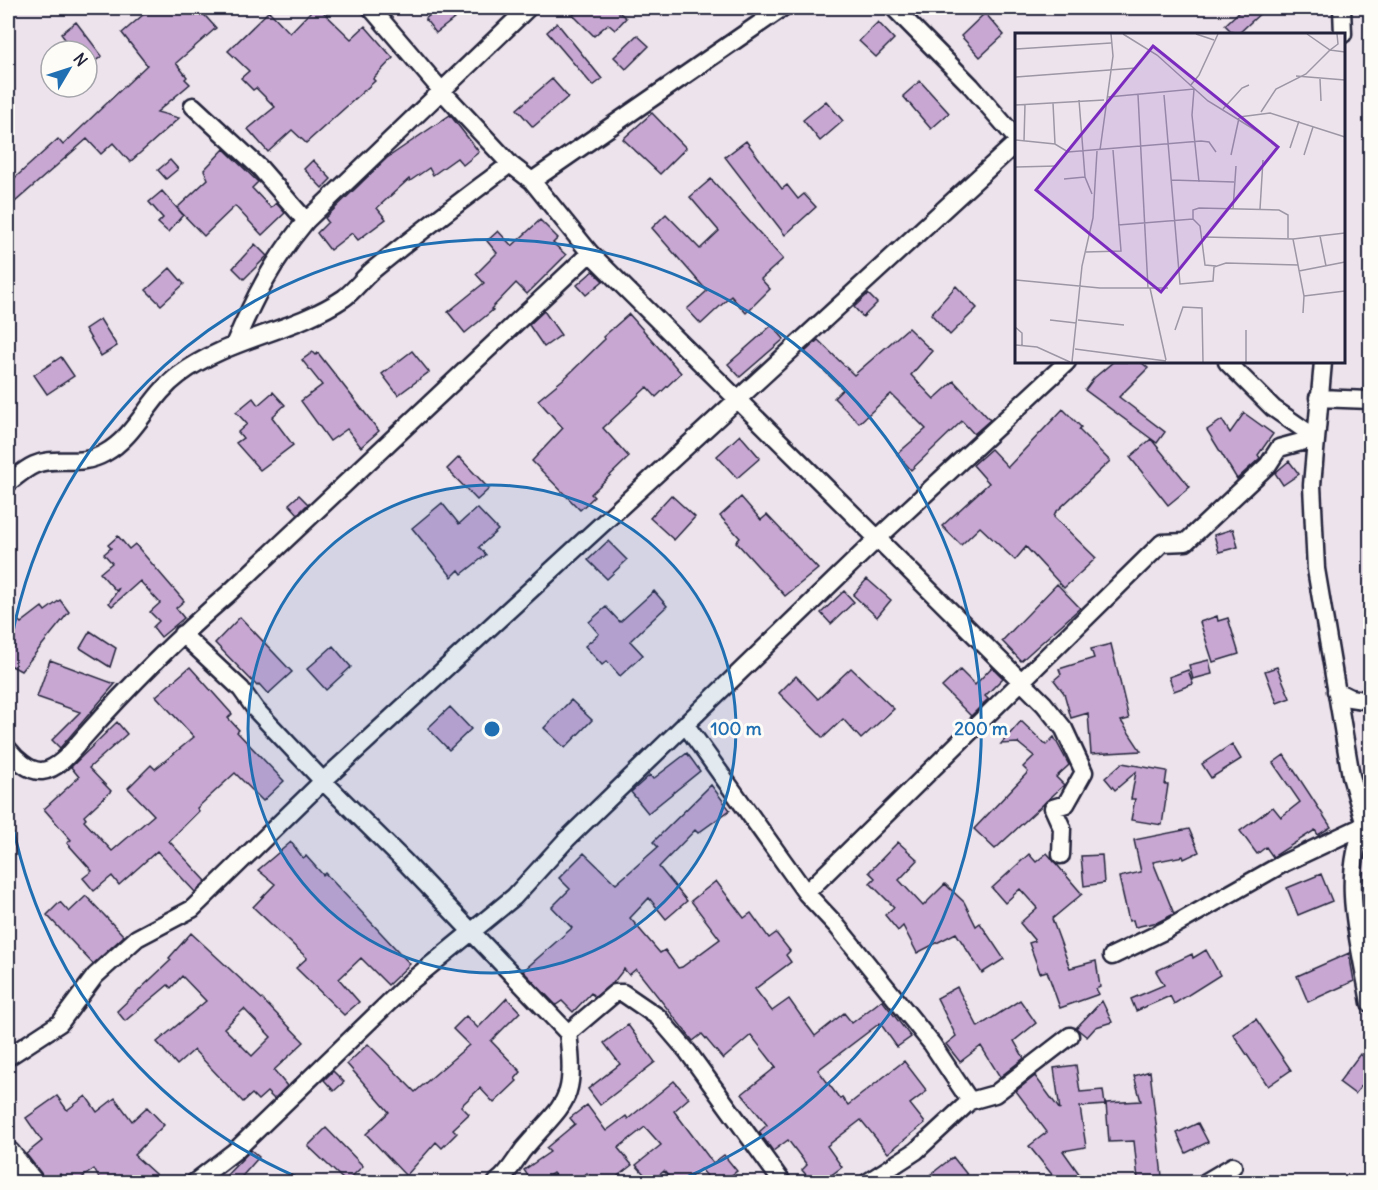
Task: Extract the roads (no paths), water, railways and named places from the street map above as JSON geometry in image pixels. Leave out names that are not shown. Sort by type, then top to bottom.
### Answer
[{"type":"street","points":[[371,8],[441,90],[510,164],[532,181],[590,253],[879,537],[1055,717],[1084,772],[1066,804],[1053,808],[1062,828],[1061,855]]},
{"type":"street","points":[[234,345],[260,285],[288,242],[306,221],[528,8]]},
{"type":"street","points":[[532,181],[782,8]]},
{"type":"street","points":[[894,8],[971,86],[1015,136]]},
{"type":"street","points":[[1342,8],[1343,33]]},
{"type":"street","points":[[193,106],[260,168],[306,221]]},
{"type":"street","points":[[8,1058],[60,1023],[95,976],[137,938],[192,909],[322,781],[1015,145]]},
{"type":"street","points":[[8,483],[34,465],[49,461],[79,463],[104,454],[128,435],[160,392],[180,374],[234,345],[307,317],[344,297],[372,271],[510,164]]},
{"type":"street","points":[[8,750],[22,763],[36,771],[44,771],[60,763],[131,684],[160,660],[182,634],[228,594],[590,253]]},
{"type":"street","points":[[195,1182],[235,1151],[410,982],[513,897],[567,839],[685,724],[879,537],[1066,363]]},
{"type":"street","points":[[1228,363],[1273,408],[1316,438]]},
{"type":"street","points":[[1323,363],[1312,485],[1316,569],[1351,776],[1368,827]]},
{"type":"street","points":[[1318,398],[1371,400]]},
{"type":"street","points":[[806,893],[1162,543],[1186,542],[1268,465],[1279,448],[1316,438]]},
{"type":"street","points":[[182,634],[240,689],[256,710],[322,781],[568,1033],[573,1071],[570,1091],[560,1110],[523,1150],[508,1180]]},
{"type":"street","points":[[1336,691],[1350,698],[1371,701]]},
{"type":"street","points":[[685,724],[806,893],[836,925],[932,1044],[970,1101]]},
{"type":"street","points":[[1113,956],[1166,930],[1284,863],[1368,827]]},
{"type":"street","points":[[1368,827],[1358,840],[1352,881],[1371,1003]]},
{"type":"street","points":[[568,1033],[615,993],[623,993],[658,1017],[688,1052],[780,1182]]},
{"type":"street","points":[[868,1182],[916,1151],[970,1101],[995,1094],[1070,1036]]},
{"type":"street","points":[[8,1154],[30,1182]]},
{"type":"street","points":[[1206,1182],[1233,1166]]}]
